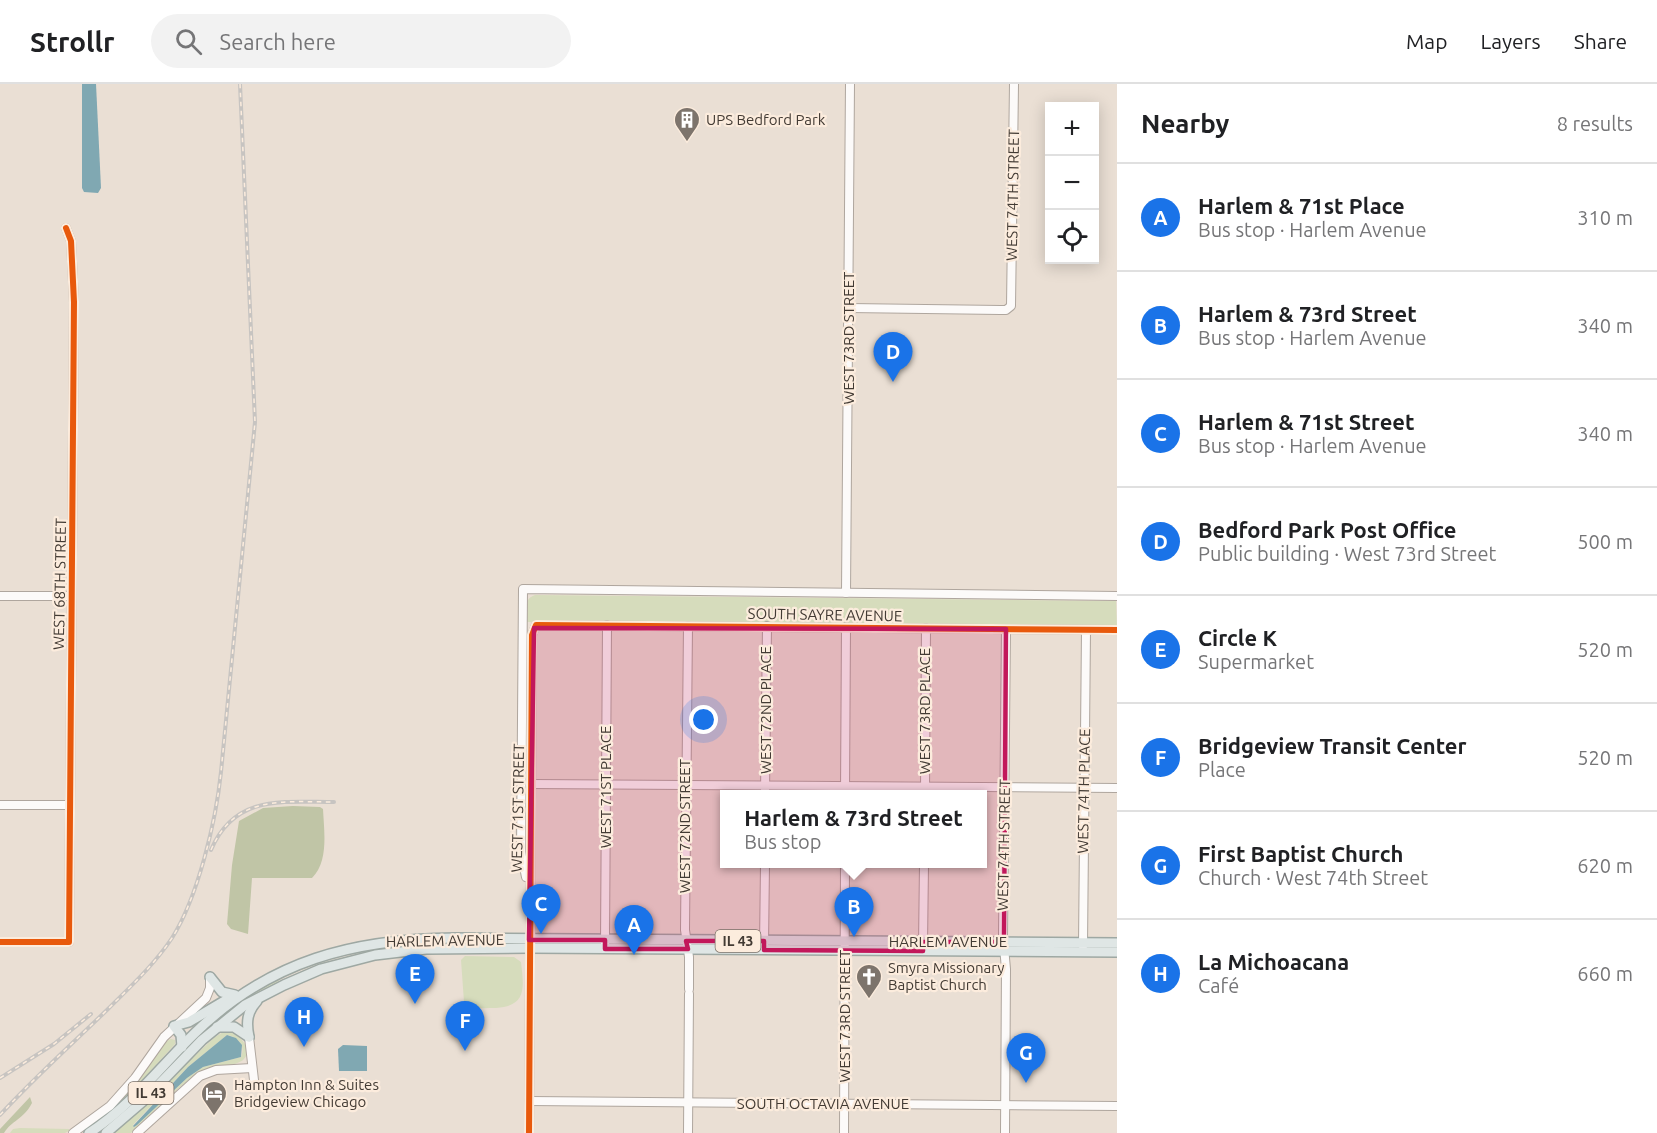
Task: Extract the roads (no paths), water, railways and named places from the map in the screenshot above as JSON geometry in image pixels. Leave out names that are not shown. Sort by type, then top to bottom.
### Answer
[{"type":"main road","name":"HARLEM AVENUE","points":[[89,1133],[122,1109],[210,1019],[249,990],[273,977],[336,951],[381,942],[436,939],[529,944],[1005,947],[1083,947],[1117,943]]},
{"type":"main road","name":"HARLEM AVENUE","points":[[106,1133],[142,1102],[217,1027],[245,1005],[321,969],[375,955],[426,949],[529,944]]},
{"type":"main road","name":"HARLEM AVENUE","points":[[1083,947],[1117,952]]},
{"type":"main road","points":[[210,977],[222,992],[235,995]]},
{"type":"main road","points":[[182,1047],[181,1035],[174,1026],[189,1022],[235,995],[249,990]]},
{"type":"main road","points":[[249,1037],[247,1022],[249,1013],[263,995]]},
{"type":"main road","points":[[217,1027],[234,1027],[249,1037]]},
{"type":"street","name":"WEST 73RD STREET","points":[[846,593],[850,84]]},
{"type":"street","name":"WEST 74TH STREET","points":[[849,308],[1006,310],[1011,306],[1014,84]]},
{"type":"street","name":"WEST 68TH STREET","points":[[0,942],[69,942],[74,298],[71,241],[66,228]]},
{"type":"street","name":"SOUTH SAYRE AVENUE","points":[[523,589],[1117,596]]},
{"type":"street","name":"WEST 71ST STREET","points":[[523,589],[521,852],[529,906]]},
{"type":"street","points":[[0,596],[71,596]]},
{"type":"street","name":"SOUTH SAYRE AVENUE","points":[[534,628],[540,625],[607,625],[1117,630]]},
{"type":"street","name":"WEST 71ST PLACE","points":[[605,945],[607,625]]},
{"type":"street","name":"WEST 72ND STREET","points":[[688,626],[685,785],[689,992],[688,1133]]},
{"type":"street","name":"WEST 72ND PLACE","points":[[765,790],[767,626]]},
{"type":"street","points":[[845,790],[846,627]]},
{"type":"street","name":"WEST 71ST STREET","points":[[529,1133],[530,784],[532,635],[534,628]]},
{"type":"street","name":"WEST 73RD PLACE","points":[[925,790],[926,628]]},
{"type":"street","name":"WEST 74TH STREET","points":[[1005,1133],[1006,629]]},
{"type":"street","name":"WEST 74TH PLACE","points":[[1083,947],[1086,630]]},
{"type":"street","points":[[530,784],[685,785],[765,790],[845,785],[925,790],[1004,787],[1117,788]]},
{"type":"street","points":[[0,805],[70,805]]},
{"type":"street","points":[[764,946],[765,868]]},
{"type":"street","name":"WEST 73RD STREET","points":[[844,1133],[845,868]]},
{"type":"street","points":[[923,946],[924,868]]},
{"type":"street","points":[[73,1133],[116,1100],[174,1026],[206,998],[210,988],[210,977]]},
{"type":"street","points":[[249,1037],[255,1080]]},
{"type":"street","points":[[137,1133],[200,1076],[216,1070],[252,1068]]},
{"type":"street","name":"SOUTH OCTAVIA AVENUE","points":[[529,1101],[1117,1106]]},
{"type":"water","points":[[82,84],[96,84],[101,188],[98,193],[84,192],[82,188]]},
{"type":"water","points":[[227,1035],[236,1038],[242,1045],[241,1057],[203,1067],[187,1078],[137,1125],[133,1126],[188,1067]]},
{"type":"water","points":[[343,1045],[367,1046],[367,1071],[339,1071],[338,1049]]},
{"type":"railway","points":[[0,1115],[150,967],[165,948],[190,902],[210,835],[221,772],[255,422],[240,84]]},
{"type":"railway","points":[[211,850],[221,832],[233,819],[247,810],[279,802],[334,802]]},
{"type":"railway","points":[[0,1078],[54,1044],[91,1014]]},
{"type":"place","name":"UPS Bedford Park","points":[[687,143]]},
{"type":"place","name":"Bedford Park Post Office","points":[[893,382]]},
{"type":"place","name":"Harlem & 71st Street","points":[[541,934]]},
{"type":"place","name":"Harlem & 73rd Street","points":[[854,937]]},
{"type":"place","name":"Harlem & 71st Place","points":[[634,955]]},
{"type":"place","name":"Smyra Missionary Baptist Church","points":[[869,1000]]},
{"type":"place","name":"Circle K","points":[[415,1004]]},
{"type":"place","name":"La Michoacana","points":[[304,1047]]},
{"type":"place","name":"Bridgeview Transit Center","points":[[465,1051]]},
{"type":"place","name":"First Baptist Church","points":[[1026,1083]]},
{"type":"place","name":"Hampton Inn & Suites Bridgeview Chicago","points":[[214,1117]]}]
